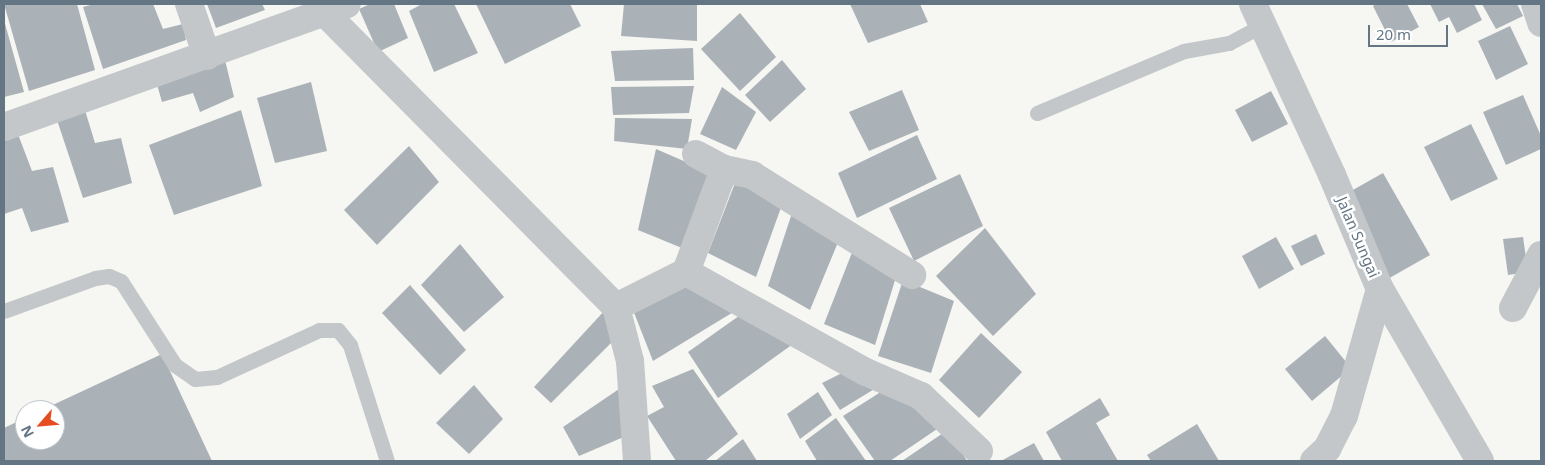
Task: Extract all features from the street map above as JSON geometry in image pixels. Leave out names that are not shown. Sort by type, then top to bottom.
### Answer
[{"type":"street","points":[[189,4],[207,56]]},
{"type":"street","points":[[1535,4],[1541,23]]},
{"type":"street","points":[[4,127],[207,56],[336,8],[616,307],[630,361],[637,461]]},
{"type":"street","name":"Jalan Sungai","points":[[1258,15],[1380,289],[1480,461]]},
{"type":"street","points":[[696,154],[724,168],[752,175],[912,274]]},
{"type":"street","points":[[616,307],[686,272],[724,168]]},
{"type":"street","points":[[1513,308],[1541,255]]},
{"type":"street","points":[[686,272],[866,372],[921,396],[979,451]]},
{"type":"street","points":[[1314,461],[1328,449],[1344,416],[1380,289]]},
{"type":"lane","points":[[1037,113],[1184,51],[1229,43],[1258,15]]},
{"type":"lane","points":[[4,311],[95,278],[109,276],[121,281],[175,365],[196,379],[217,377],[319,330],[338,330],[350,345],[387,461]]},
{"type":"building","points":[[4,4],[77,4],[95,70],[29,91]]},
{"type":"building","points":[[94,4],[153,4],[163,29],[183,24],[186,40],[103,69],[83,7]]},
{"type":"building","points":[[207,4],[262,4],[265,10],[216,28]]},
{"type":"building","points":[[370,4],[394,4],[408,38],[378,52],[359,9]]},
{"type":"building","points":[[422,4],[454,4],[478,53],[434,72],[409,11]]},
{"type":"building","points":[[476,4],[570,4],[581,26],[505,64]]},
{"type":"building","points":[[624,4],[697,4],[697,41],[621,36]]},
{"type":"building","points":[[850,4],[920,4],[928,22],[868,43]]},
{"type":"building","points":[[1376,4],[1407,4],[1419,27],[1391,42],[1373,6]]},
{"type":"building","points":[[1430,4],[1474,4],[1482,20],[1457,33],[1449,17],[1439,22]]},
{"type":"building","points":[[1482,4],[1517,4],[1523,16],[1496,29]]},
{"type":"building","points":[[740,13],[776,57],[740,91],[701,49]]},
{"type":"building","points":[[4,20],[24,92],[4,97]]},
{"type":"building","points":[[1510,26],[1528,64],[1496,80],[1478,41]]},
{"type":"building","points":[[693,48],[694,80],[615,81],[611,51]]},
{"type":"building","points":[[224,56],[234,97],[200,112],[193,93],[162,102],[156,81]]},
{"type":"building","points":[[782,60],[806,89],[770,122],[745,95]]},
{"type":"building","points":[[311,82],[327,151],[275,163],[257,98]]},
{"type":"building","points":[[694,86],[689,113],[613,115],[611,87]]},
{"type":"building","points":[[722,87],[756,112],[736,150],[700,134]]},
{"type":"building","points":[[902,90],[919,130],[869,151],[849,112]]},
{"type":"building","points":[[1271,91],[1288,124],[1252,142],[1235,110]]},
{"type":"building","points":[[1523,95],[1541,136],[1541,149],[1506,165],[1483,112]]},
{"type":"building","points":[[84,107],[95,143],[121,138],[132,183],[83,198],[55,114]]},
{"type":"building","points":[[241,110],[262,186],[174,215],[149,145]]},
{"type":"building","points":[[615,118],[692,119],[687,149],[614,141]]},
{"type":"building","points":[[1471,124],[1498,179],[1451,201],[1424,147]]},
{"type":"building","points":[[16,129],[32,171],[53,167],[69,222],[31,232],[22,208],[4,214],[4,133]]},
{"type":"building","points":[[917,135],[937,179],[857,218],[838,173]]},
{"type":"building","points":[[409,146],[439,182],[377,245],[344,210]]},
{"type":"building","points":[[656,149],[709,172],[682,248],[638,230]]},
{"type":"building","points":[[1383,173],[1430,255],[1386,280],[1344,195]]},
{"type":"building","points":[[960,174],[983,226],[914,261],[889,208]]},
{"type":"building","points":[[737,178],[783,202],[756,277],[708,253]]},
{"type":"building","points":[[791,216],[841,235],[810,310],[768,286]]},
{"type":"building","points":[[985,228],[1036,294],[993,336],[936,276]]},
{"type":"building","points":[[1316,234],[1325,254],[1301,266],[1291,246]]},
{"type":"building","points":[[1276,237],[1294,269],[1259,289],[1242,256]]},
{"type":"building","points":[[1523,237],[1528,272],[1508,275],[1503,239]]},
{"type":"building","points":[[460,244],[504,297],[464,332],[421,285]]},
{"type":"building","points":[[853,250],[896,277],[875,345],[824,324]]},
{"type":"building","points":[[903,280],[954,301],[931,373],[878,356]]},
{"type":"building","points":[[689,281],[735,311],[653,361],[633,310]]},
{"type":"building","points":[[410,285],[466,350],[440,375],[382,313]]},
{"type":"building","points":[[606,309],[621,333],[551,403],[534,387]]},
{"type":"building","points":[[746,311],[793,344],[718,398],[688,352]]},
{"type":"building","points":[[981,333],[1022,372],[979,418],[939,380]]},
{"type":"building","points":[[1325,336],[1351,368],[1312,401],[1285,369]]},
{"type":"building","points":[[162,354],[212,461],[4,461],[4,428],[15,423],[15,450],[65,450],[65,400],[63,400]]},
{"type":"building","points":[[693,369],[738,434],[705,461],[676,461],[647,416],[664,407],[652,386]]},
{"type":"building","points":[[850,369],[876,388],[840,410],[822,383]]},
{"type":"building","points":[[474,385],[503,419],[469,454],[436,423]]},
{"type":"building","points":[[622,387],[626,436],[579,456],[563,427]]},
{"type":"building","points":[[887,388],[940,427],[890,461],[875,461],[843,416]]},
{"type":"building","points":[[818,392],[832,415],[800,439],[787,414]]},
{"type":"building","points":[[1100,398],[1110,415],[1096,423],[1118,461],[1062,461],[1046,432]]},
{"type":"building","points":[[836,418],[866,461],[817,461],[805,441]]},
{"type":"building","points":[[1197,424],[1219,461],[1151,461],[1147,455]]},
{"type":"building","points":[[949,429],[967,461],[902,461]]},
{"type":"building","points":[[743,439],[757,461],[715,461]]},
{"type":"building","points":[[1034,443],[1044,461],[1001,461]]}]
